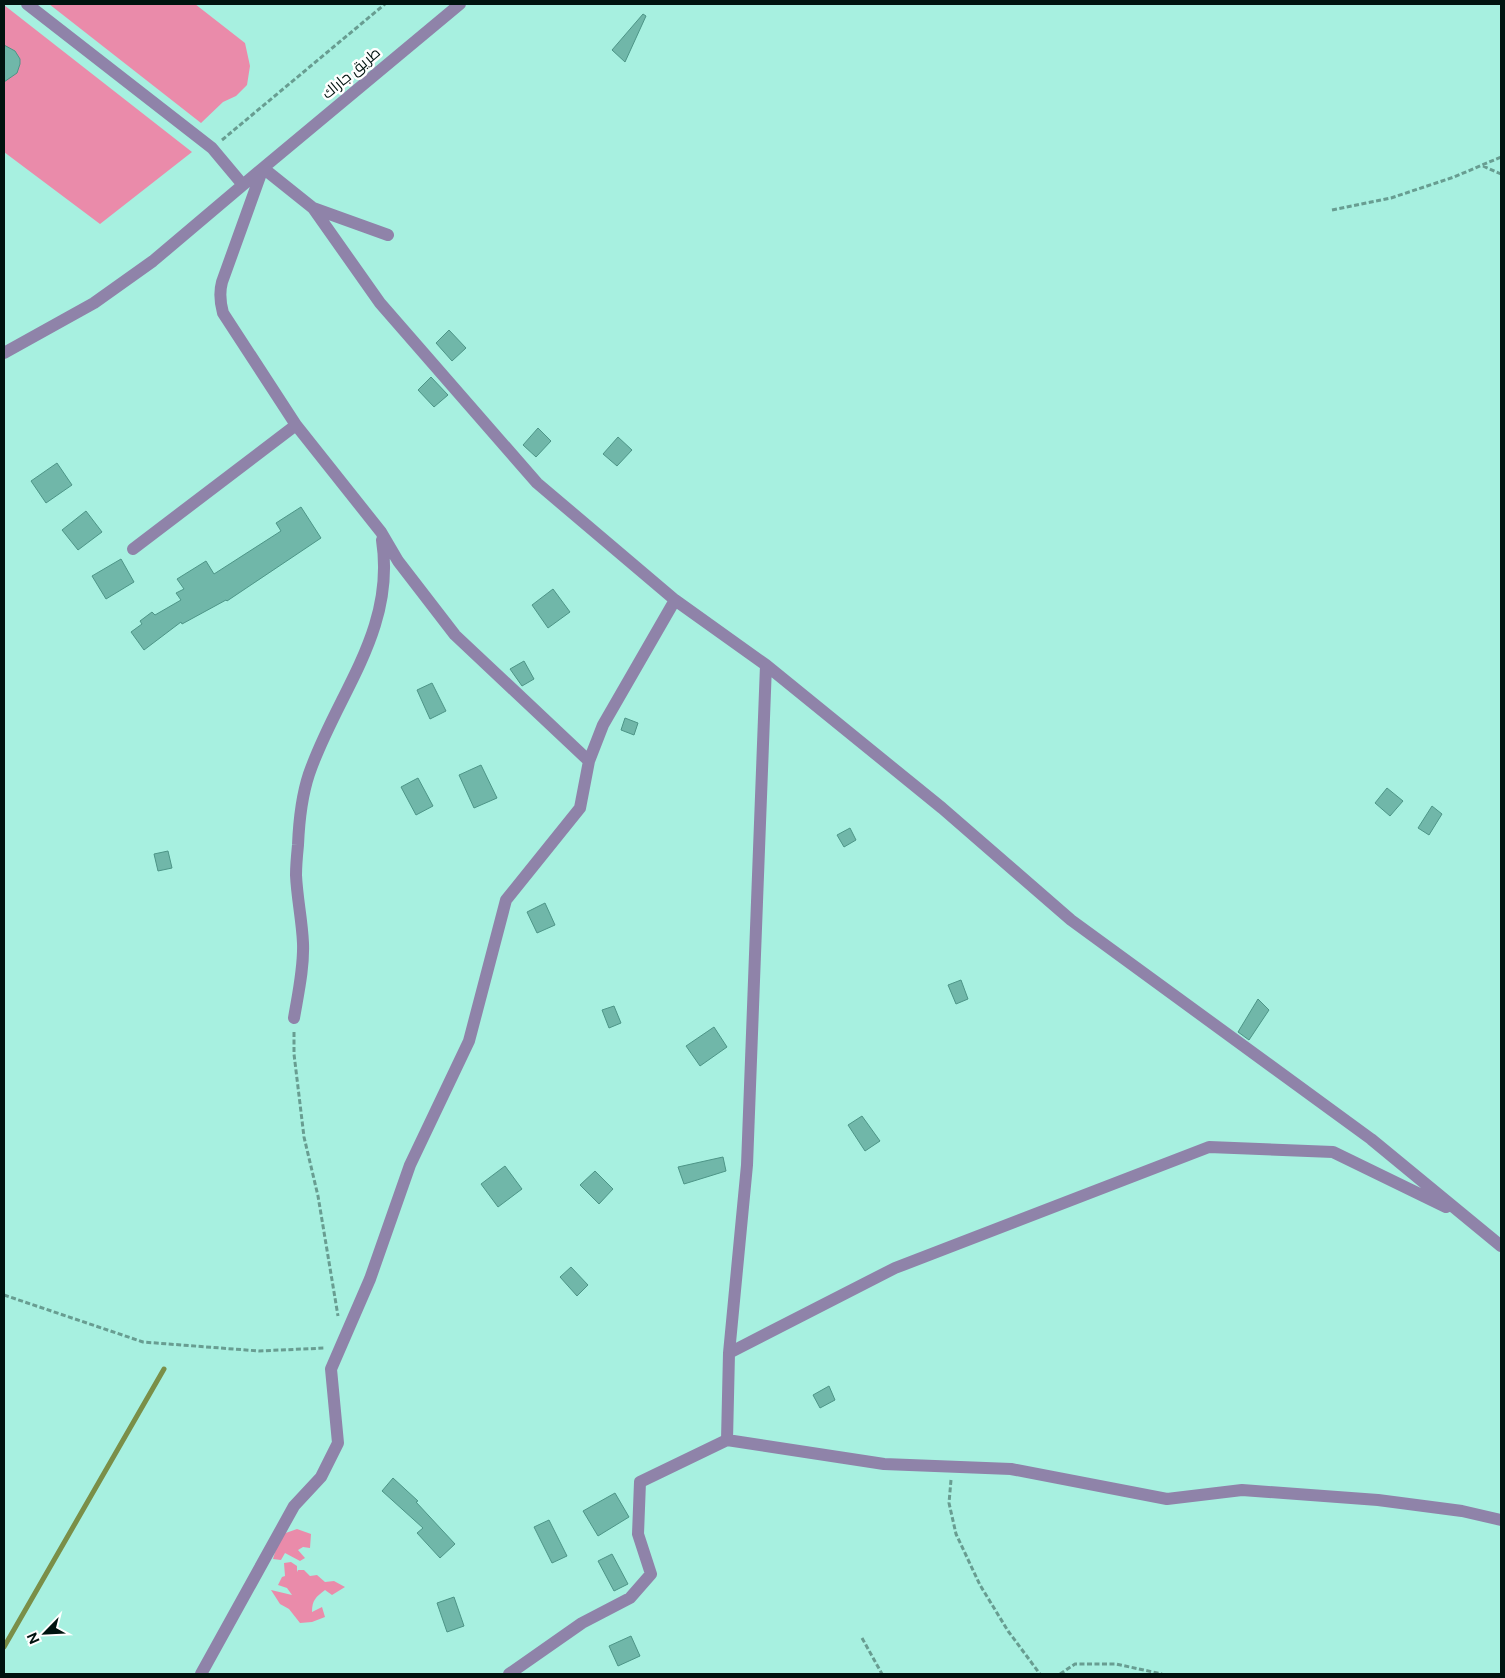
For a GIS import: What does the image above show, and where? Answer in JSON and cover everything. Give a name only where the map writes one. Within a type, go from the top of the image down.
[{"type":"street","points":[[27,4],[212,148],[243,185]]},
{"type":"street","name":"طريق جاراك","points":[[4,353],[94,303],[153,261],[460,4]]},
{"type":"street","points":[[589,761],[454,635],[398,561],[381,532],[296,425],[226,317],[220,303],[222,282],[263,168],[313,208],[380,303],[537,483],[675,600],[766,665],[942,808],[1071,920],[1371,1138],[1501,1246]]},
{"type":"street","points":[[313,208],[388,235]]},
{"type":"street","points":[[133,549],[296,425]]},
{"type":"street","points":[[294,1018],[300,982],[303,944],[296,874],[300,808],[309,774],[356,673],[377,622],[384,592],[384,555],[381,532]]},
{"type":"street","points":[[201,1674],[294,1506],[321,1477],[338,1443],[331,1370],[370,1279],[410,1164],[469,1042],[506,900],[580,808],[589,761],[603,725],[675,600]]},
{"type":"street","points":[[727,1440],[729,1352],[747,1165],[766,665]]},
{"type":"street","points":[[729,1352],[895,1268],[1208,1147],[1334,1152],[1466,1217]]},
{"type":"street","points":[[510,1674],[582,1623],[630,1598],[651,1574],[638,1534],[640,1482],[727,1440],[884,1464],[1011,1469],[1168,1499],[1242,1490],[1378,1500],[1462,1511],[1501,1520]]},
{"type":"path","points":[[212,148],[385,4]]},
{"type":"path","points":[[1332,210],[1391,198],[1454,177],[1501,157]]},
{"type":"path","points":[[1483,166],[1501,174]]},
{"type":"path","points":[[4,1295],[143,1342],[259,1352],[340,1347],[338,1316],[328,1252],[318,1208],[318,1196],[304,1138],[294,1054],[294,1018]]},
{"type":"path","points":[[953,1468],[949,1503],[956,1534],[980,1585],[1008,1631],[1040,1674]]},
{"type":"path","points":[[862,1638],[882,1674]]},
{"type":"path","points":[[1060,1674],[1075,1664],[1116,1664],[1162,1674]]},
{"type":"shaded area","points":[[49,4],[195,4],[245,43],[250,66],[247,85],[236,96],[223,102],[201,123]]},
{"type":"shaded area","points":[[4,5],[192,152],[100,224],[4,152]]},
{"type":"shaded area","points":[[297,1529],[311,1534],[310,1548],[303,1547],[298,1550],[305,1558],[300,1561],[285,1553],[281,1560],[273,1559],[280,1535]]},
{"type":"shaded area","points":[[291,1562],[297,1566],[297,1572],[298,1570],[304,1570],[310,1576],[317,1575],[325,1582],[334,1581],[345,1587],[332,1595],[325,1590],[315,1599],[312,1612],[322,1607],[325,1617],[312,1622],[300,1623],[289,1609],[280,1604],[271,1590],[292,1595],[287,1588],[278,1585],[282,1577],[285,1576],[284,1563]]},
{"type":"building","points":[[643,14],[646,16],[625,62],[612,50]]},
{"type":"building","points":[[4,45],[15,51],[20,59],[20,64],[17,73],[4,82]]},
{"type":"building","points":[[449,330],[466,348],[452,361],[436,343]]},
{"type":"building","points":[[431,377],[448,395],[434,407],[418,390]]},
{"type":"building","points":[[538,428],[551,441],[536,457],[523,445]]},
{"type":"building","points":[[618,437],[632,450],[617,466],[603,454]]},
{"type":"building","points":[[57,463],[72,485],[46,503],[31,481]]},
{"type":"building","points":[[301,507],[321,538],[227,601],[182,624],[181,622],[144,650],[131,632],[142,624],[140,621],[152,612],[155,615],[181,600],[176,593],[184,589],[177,579],[206,561],[214,574],[281,531],[276,523]]},
{"type":"building","points":[[86,511],[102,532],[78,550],[62,530]]},
{"type":"building","points":[[121,559],[134,582],[106,599],[92,576]]},
{"type":"building","points":[[553,589],[570,612],[548,628],[532,605]]},
{"type":"building","points":[[524,661],[534,679],[522,686],[510,669]]},
{"type":"building","points":[[432,683],[446,711],[430,719],[417,690]]},
{"type":"building","points":[[625,718],[638,723],[634,735],[621,730]]},
{"type":"building","points":[[481,765],[497,798],[474,808],[459,775]]},
{"type":"building","points":[[418,778],[433,806],[416,815],[401,787]]},
{"type":"building","points":[[1387,788],[1403,801],[1390,816],[1375,803]]},
{"type":"building","points":[[1432,806],[1442,814],[1429,835],[1418,828]]},
{"type":"building","points":[[850,828],[856,840],[844,847],[837,835]]},
{"type":"building","points":[[168,851],[172,868],[158,871],[154,854]]},
{"type":"building","points":[[545,903],[555,925],[537,933],[527,912]]},
{"type":"building","points":[[961,980],[968,999],[956,1004],[948,985]]},
{"type":"building","points":[[1258,999],[1269,1010],[1249,1040],[1238,1032]]},
{"type":"building","points":[[614,1006],[621,1023],[609,1028],[602,1010]]},
{"type":"building","points":[[714,1027],[727,1047],[700,1066],[686,1046]]},
{"type":"building","points":[[862,1116],[880,1141],[865,1151],[848,1125]]},
{"type":"building","points":[[723,1157],[726,1171],[684,1184],[678,1167]]},
{"type":"building","points":[[505,1166],[522,1189],[498,1207],[481,1184]]},
{"type":"building","points":[[595,1171],[613,1189],[599,1204],[580,1185]]},
{"type":"building","points":[[571,1267],[588,1285],[577,1296],[560,1277]]},
{"type":"building","points":[[829,1386],[835,1400],[820,1408],[813,1395]]},
{"type":"building","points":[[393,1478],[418,1501],[416,1502],[455,1544],[440,1558],[417,1533],[423,1528],[382,1491]]},
{"type":"building","points":[[615,1493],[629,1517],[598,1536],[583,1511]]},
{"type":"building","points":[[549,1520],[567,1556],[552,1563],[534,1527]]},
{"type":"building","points":[[612,1554],[628,1584],[614,1591],[598,1561]]},
{"type":"building","points":[[454,1597],[464,1626],[447,1632],[437,1603]]},
{"type":"building","points":[[631,1636],[640,1656],[618,1666],[609,1646]]},
{"type":"waterway","points":[[4,1647],[164,1369]]}]
